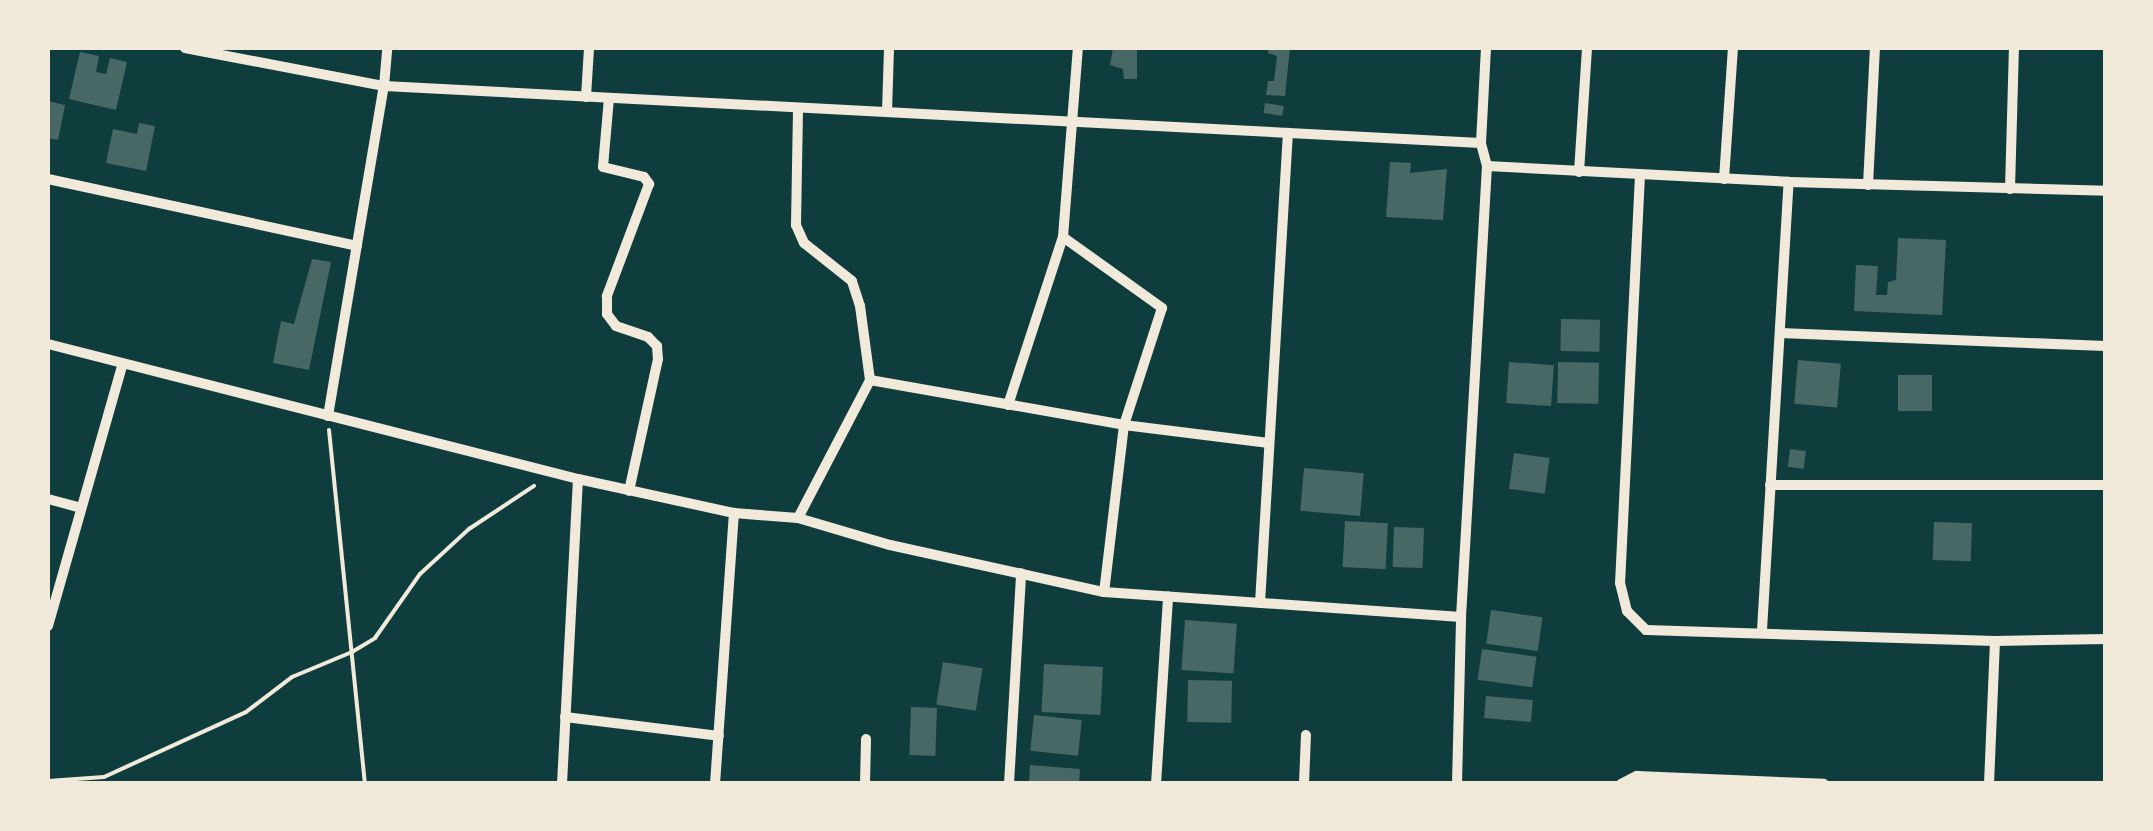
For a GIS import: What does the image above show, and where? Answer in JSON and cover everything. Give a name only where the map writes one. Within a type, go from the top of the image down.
[{"type":"street","points":[[185,48],[384,86],[1480,142]]},
{"type":"street","points":[[328,416],[384,86],[386,48]]},
{"type":"street","points":[[586,96],[589,48]]},
{"type":"street","points":[[886,112],[889,48]]},
{"type":"street","points":[[1008,405],[1063,237],[1078,48]]},
{"type":"street","points":[[1458,784],[1461,617],[1488,166],[1480,142],[1486,48]]},
{"type":"street","points":[[1579,172],[1587,48]]},
{"type":"street","points":[[1724,179],[1732,48]]},
{"type":"street","points":[[1868,185],[1875,48]]},
{"type":"street","points":[[2010,188],[2014,48]]},
{"type":"street","points":[[609,98],[603,167],[644,177],[649,184],[607,296],[606,314],[616,326],[648,338],[657,346],[658,358],[629,490]]},
{"type":"street","points":[[798,110],[796,225],[804,244],[852,280],[860,306],[870,380],[798,518]]},
{"type":"street","points":[[1260,603],[1288,133]]},
{"type":"street","points":[[1488,166],[1789,182],[2106,191]]},
{"type":"street","points":[[1640,175],[1620,583],[1627,612],[1646,630],[1762,630],[1995,640],[2106,639]]},
{"type":"street","points":[[48,179],[357,246]]},
{"type":"street","points":[[1762,630],[1789,182]]},
{"type":"street","points":[[1063,237],[1162,308],[1124,426],[1104,592]]},
{"type":"street","points":[[1780,333],[2106,346]]},
{"type":"street","points":[[48,344],[578,480],[734,513],[798,518],[890,545],[1104,592],[1461,617]]},
{"type":"street","points":[[48,626],[123,363]]},
{"type":"street","points":[[870,380],[1124,426],[1268,443]]},
{"type":"street","points":[[562,784],[578,480]]},
{"type":"street","points":[[1770,485],[2106,486]]},
{"type":"street","points":[[48,499],[81,508]]},
{"type":"street","points":[[715,784],[734,513]]},
{"type":"street","points":[[1009,784],[1021,574]]},
{"type":"street","points":[[1156,784],[1168,596]]},
{"type":"street","points":[[1989,784],[1995,640]]},
{"type":"street","points":[[565,718],[718,736]]},
{"type":"street","points":[[1304,784],[1306,735]]},
{"type":"street","points":[[864,784],[866,739]]},
{"type":"street","points":[[1622,784],[1637,776],[1824,784]]},
{"type":"path","points":[[328,416],[364,784]]},
{"type":"path","points":[[48,781],[104,777],[246,712],[292,676],[352,652],[375,638],[420,574],[469,529],[554,474]]},
{"type":"building","points":[[1113,48],[1137,48],[1137,79],[1124,79],[1123,69],[1110,65]]},
{"type":"building","points":[[1268,48],[1290,48],[1285,96],[1266,95],[1268,81],[1274,81],[1277,56],[1268,53]]},
{"type":"building","points":[[80,52],[99,56],[96,72],[106,74],[110,58],[127,62],[116,110],[69,99]]},
{"type":"building","points":[[48,101],[65,105],[58,140],[48,138]]},
{"type":"building","points":[[1265,103],[1284,106],[1282,116],[1263,113]]},
{"type":"building","points":[[139,123],[155,126],[146,171],[106,163],[113,129],[137,134]]},
{"type":"building","points":[[1390,162],[1411,163],[1410,173],[1447,169],[1443,220],[1386,217]]},
{"type":"building","points":[[1898,238],[1946,240],[1942,315],[1854,311],[1856,265],[1878,266],[1876,295],[1887,295],[1888,282],[1896,280]]},
{"type":"building","points":[[312,259],[331,262],[309,370],[273,363],[281,321],[294,324]]},
{"type":"building","points":[[1561,319],[1600,320],[1599,352],[1560,351]]},
{"type":"building","points":[[1798,360],[1841,364],[1837,408],[1794,404]]},
{"type":"building","points":[[1509,362],[1554,365],[1551,406],[1506,403]]},
{"type":"building","points":[[1558,362],[1599,363],[1598,404],[1557,403]]},
{"type":"building","points":[[1898,375],[1932,375],[1932,411],[1898,411]]},
{"type":"building","points":[[1790,449],[1806,451],[1804,469],[1788,467]]},
{"type":"building","points":[[1514,453],[1550,458],[1545,494],[1509,489]]},
{"type":"building","points":[[1304,468],[1364,473],[1360,516],[1300,511]]},
{"type":"building","points":[[1345,521],[1388,523],[1386,569],[1343,567]]},
{"type":"building","points":[[1934,522],[1972,523],[1971,561],[1933,560]]},
{"type":"building","points":[[1394,527],[1424,528],[1423,568],[1393,567]]},
{"type":"building","points":[[1491,610],[1542,617],[1538,651],[1486,644]]},
{"type":"building","points":[[1185,620],[1237,624],[1233,674],[1182,670]]},
{"type":"building","points":[[1482,649],[1536,657],[1532,687],[1478,680]]},
{"type":"building","points":[[943,662],[983,668],[976,711],[936,704]]},
{"type":"building","points":[[1044,664],[1103,667],[1100,715],[1041,712]]},
{"type":"building","points":[[1188,680],[1232,681],[1231,723],[1187,722]]},
{"type":"building","points":[[1486,696],[1533,700],[1531,722],[1484,718]]},
{"type":"building","points":[[911,707],[937,708],[935,756],[909,755]]},
{"type":"building","points":[[1034,715],[1082,720],[1078,756],[1030,751]]},
{"type":"building","points":[[1030,765],[1080,769],[1079,784],[1029,784]]}]
